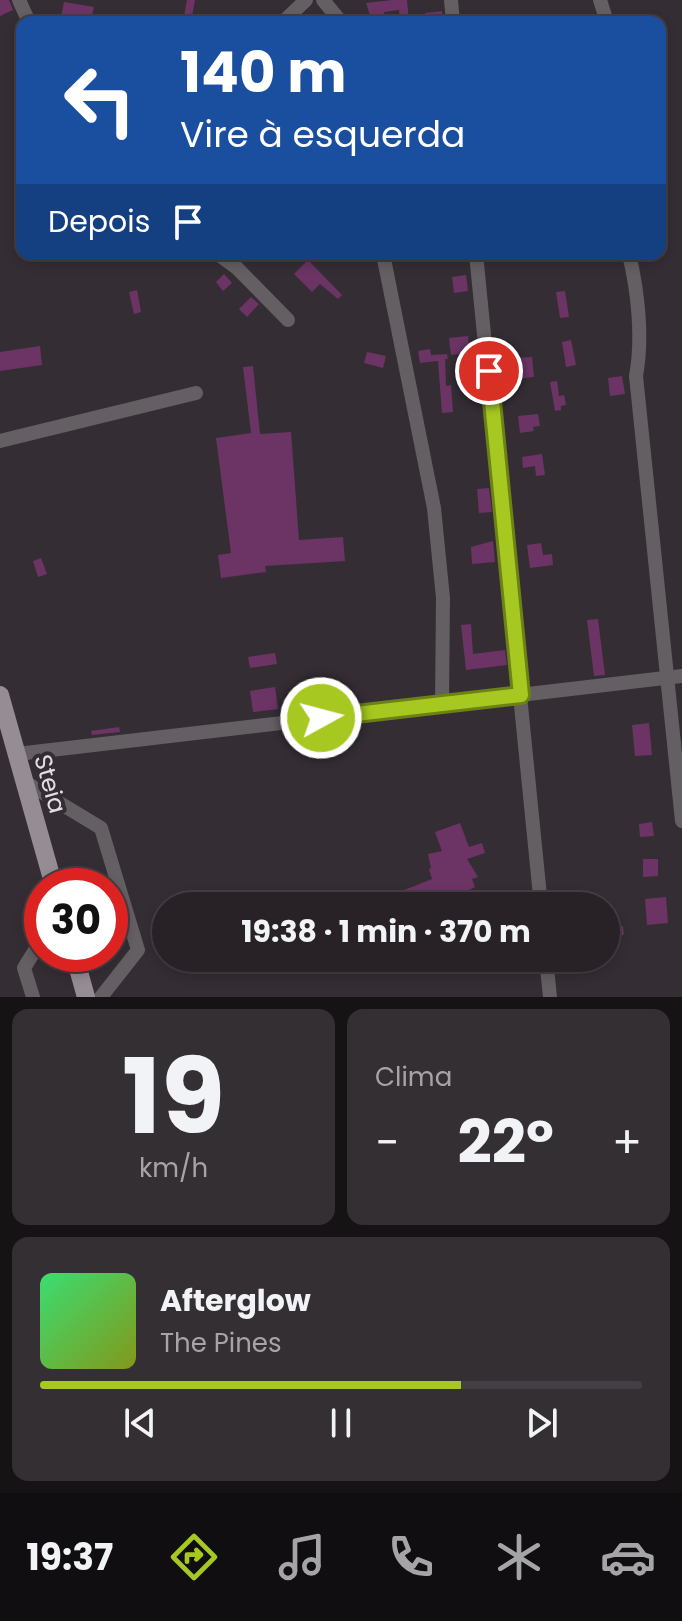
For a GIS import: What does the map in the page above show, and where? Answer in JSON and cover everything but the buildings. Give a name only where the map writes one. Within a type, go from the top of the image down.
[{"type":"main road","name":"Steia","points":[[0,695],[49,868]]},
{"type":"main road","points":[[79,972],[86,997]]},
{"type":"street","points":[[289,16],[306,0]]},
{"type":"street","points":[[323,0],[336,16]]},
{"type":"street","points":[[226,260],[288,320]]},
{"type":"street","points":[[384,260],[434,508],[443,598],[442,703]]},
{"type":"street","points":[[477,260],[540,892]]},
{"type":"street","points":[[630,260],[639,333],[636,376],[682,821]]},
{"type":"street","points":[[0,441],[196,393]]},
{"type":"street","points":[[17,754],[682,676]]},
{"type":"street","points":[[25,782],[101,828],[138,950],[101,997]]},
{"type":"street","points":[[25,972],[33,997]]},
{"type":"street","points":[[547,972],[550,997]]},
{"type":"route","points":[[321,718],[521,695],[489,371]]}]
